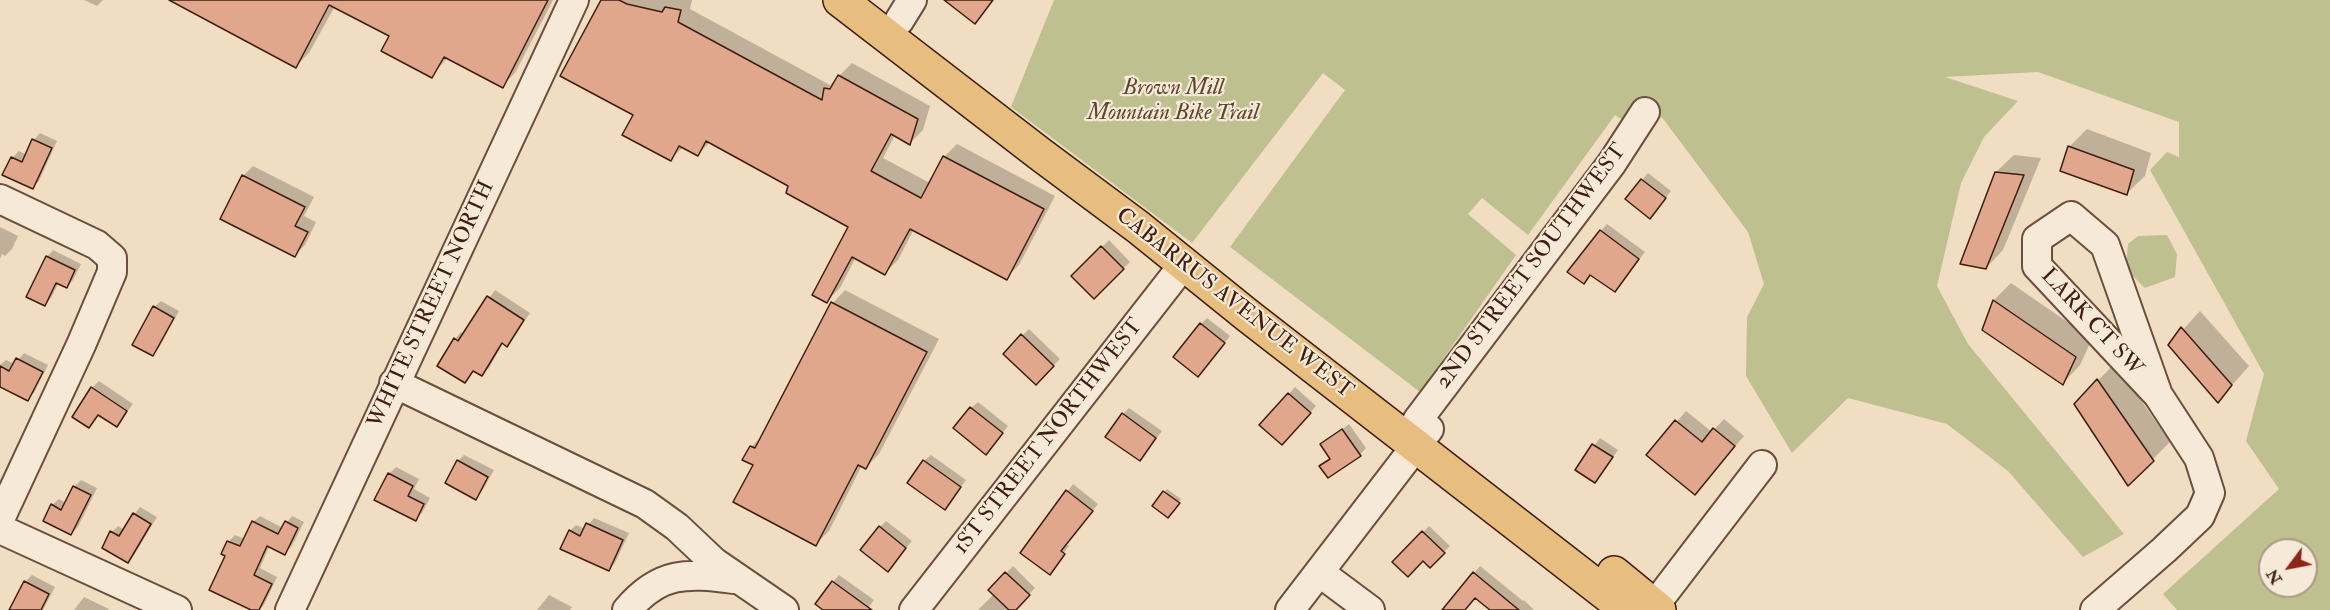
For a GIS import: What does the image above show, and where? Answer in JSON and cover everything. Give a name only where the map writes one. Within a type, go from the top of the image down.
[{"type":"main road","name":"CABARRUS AVENUE WEST","points":[[840,0],[1184,264],[1421,432],[1577,570],[1647,609]]},
{"type":"main road","name":"CABARRUS AVENUE WEST","points":[[872,0],[905,10],[1043,132],[1149,209],[1421,432],[1647,609]]},
{"type":"street","name":"WHITE STREET NORTH","points":[[290,610],[573,0]]},
{"type":"street","name":"2ND STREET SOUTHWEST","points":[[1290,610],[1421,432],[1646,112]]},
{"type":"street","points":[[0,200],[97,245],[112,258],[112,272],[90,324],[0,519]]},
{"type":"street","name":"LARK CT SW","points":[[2095,610],[2200,516],[2210,493],[2199,458],[2158,395],[2037,266],[2037,239],[2071,216],[2105,245],[2158,395]]},
{"type":"street","name":"1ST STREET NORTHWEST","points":[[914,610],[1184,264]]},
{"type":"street","points":[[394,383],[645,504],[677,527],[702,563],[740,579],[784,610]]},
{"type":"street","points":[[1647,609],[1762,465]]},
{"type":"street","points":[[0,529],[177,610]]},
{"type":"street","points":[[627,610],[640,594],[665,579],[702,563]]},
{"type":"street","points":[[1319,572],[1370,610]]},
{"type":"green space","name":"Brown Mill Mountain Bike Trail","points":[[1054,0],[2330,0],[2330,610],[2177,610],[2163,594],[2279,489],[2246,441],[2264,374],[2150,170],[2167,152],[2179,157],[2179,122],[2038,72],[1945,77],[2018,101],[1984,137],[1961,183],[1937,286],[1968,344],[2124,534],[2083,557],[2008,471],[1947,424],[1848,398],[1792,453],[1746,376],[1747,317],[1764,284],[1748,232],[1664,120],[1640,96],[1624,121],[1615,115],[1528,235],[1482,198],[1468,214],[1516,255],[1420,392],[1230,247],[1345,90],[1323,73],[1192,243],[1011,107]]},
{"type":"green space","points":[[2167,235],[2177,254],[2175,277],[2145,288],[2126,269],[2128,244],[2138,236]]},
{"type":"building","points":[[169,0],[548,0],[503,88],[444,57],[432,78],[381,51],[389,36],[329,5],[296,68]]},
{"type":"building","points":[[601,0],[619,0],[662,12],[665,7],[681,10],[678,22],[822,100],[824,88],[830,89],[838,75],[918,119],[910,145],[891,134],[871,171],[921,198],[943,156],[1044,209],[1007,280],[910,229],[885,275],[852,257],[827,303],[812,295],[848,227],[786,193],[788,186],[706,141],[698,156],[679,146],[671,161],[622,135],[633,115],[560,76]]},
{"type":"building","points":[[944,0],[993,0],[975,24]]},
{"type":"building","points":[[32,139],[52,148],[33,189],[2,175],[11,157],[22,162]]},
{"type":"building","points":[[2068,146],[2134,170],[2127,195],[2060,171]]},
{"type":"building","points":[[1995,172],[2024,175],[1986,269],[1960,264]]},
{"type":"building","points":[[242,175],[305,207],[295,226],[308,232],[295,257],[220,219]]},
{"type":"building","points":[[1641,179],[1666,198],[1650,219],[1625,199]]},
{"type":"building","points":[[1600,230],[1639,259],[1615,292],[1590,275],[1584,284],[1567,272]]},
{"type":"building","points":[[1101,246],[1124,269],[1094,299],[1071,276]]},
{"type":"building","points":[[46,256],[75,270],[67,288],[56,283],[45,306],[26,297]]},
{"type":"building","points":[[487,296],[524,320],[507,347],[502,343],[482,376],[473,371],[465,383],[437,366],[454,338],[458,341]]},
{"type":"building","points":[[1993,300],[2076,357],[2063,385],[1982,330]]},
{"type":"building","points":[[831,302],[927,352],[866,469],[858,465],[816,546],[733,502],[753,465],[742,460],[750,446],[755,448]]},
{"type":"building","points":[[153,306],[174,318],[153,356],[132,345]]},
{"type":"building","points":[[1200,323],[1225,343],[1198,377],[1173,357]]},
{"type":"building","points":[[2181,327],[2232,385],[2218,403],[2168,345]]},
{"type":"building","points":[[1021,334],[1054,366],[1036,385],[1003,354]]},
{"type":"building","points":[[16,358],[43,372],[28,401],[0,387],[0,366],[9,371]]},
{"type":"building","points":[[2097,379],[2154,461],[2128,486],[2074,404]]},
{"type":"building","points":[[91,387],[127,411],[117,427],[98,415],[89,428],[72,417]]},
{"type":"building","points":[[1288,393],[1311,413],[1282,445],[1259,425]]},
{"type":"building","points":[[970,407],[1003,433],[986,455],[953,428]]},
{"type":"building","points":[[1122,413],[1156,438],[1140,461],[1105,437]]},
{"type":"building","points":[[1675,420],[1702,442],[1713,428],[1735,446],[1695,495],[1646,455]]},
{"type":"building","points":[[1342,429],[1361,456],[1328,478],[1319,466],[1330,459],[1320,444]]},
{"type":"building","points":[[1592,444],[1613,457],[1595,483],[1575,470]]},
{"type":"building","points":[[457,460],[488,477],[476,500],[445,483]]},
{"type":"building","points":[[923,460],[961,487],[945,510],[907,483]]},
{"type":"building","points":[[388,473],[413,486],[408,496],[424,504],[416,521],[374,500]]},
{"type":"building","points":[[73,486],[91,495],[71,535],[43,521],[51,504],[61,510]]},
{"type":"building","points":[[1066,490],[1093,511],[1061,551],[1065,554],[1050,575],[1020,553]]},
{"type":"building","points":[[1163,491],[1180,503],[1168,518],[1152,506]]},
{"type":"building","points":[[133,513],[151,524],[128,563],[102,548],[110,531],[119,536]]},
{"type":"building","points":[[252,521],[278,534],[285,521],[298,528],[285,555],[267,546],[254,575],[272,584],[259,610],[251,610],[209,590],[225,556],[221,554],[227,541],[240,546]]},
{"type":"building","points":[[586,523],[623,540],[609,571],[560,549],[569,530],[580,536]]},
{"type":"building","points":[[879,526],[906,548],[888,572],[860,550]]},
{"type":"building","points":[[1422,531],[1445,553],[1430,568],[1423,561],[1408,577],[1392,562]]},
{"type":"building","points":[[1005,572],[1030,595],[1016,610],[1009,610],[988,590]]},
{"type":"building","points":[[1473,572],[1519,610],[1490,610],[1475,598],[1465,610],[1442,610]]},
{"type":"building","points":[[24,581],[49,594],[41,610],[9,610]]},
{"type":"building","points":[[832,581],[872,610],[823,610],[815,604]]}]
